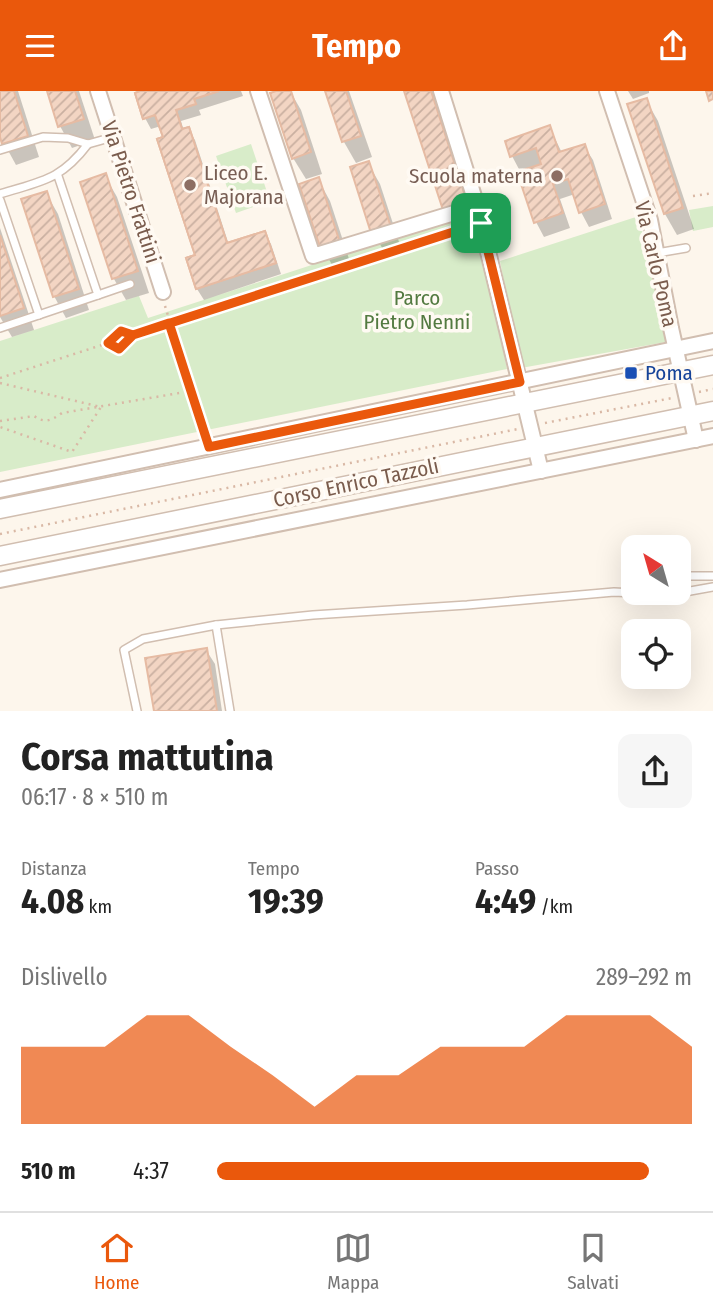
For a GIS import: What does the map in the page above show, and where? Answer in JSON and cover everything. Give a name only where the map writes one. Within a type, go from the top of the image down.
[{"type":"street","name":"Via Pietro Frattini","points":[[98,91],[163,292]]},
{"type":"street","points":[[258,91],[313,256],[477,206]]},
{"type":"street","points":[[441,91],[477,206],[541,471]]},
{"type":"street","name":"Via Carlo Poma","points":[[607,91],[650,220],[696,440]]},
{"type":"street","points":[[0,490],[713,341]]},
{"type":"street","points":[[0,509],[713,365]]},
{"type":"street","name":"Corso Enrico Tazzoli","points":[[0,556],[713,411]]},
{"type":"street","name":"Corso Enrico Tazzoli","points":[[0,580],[713,436]]},
{"type":"lane","points":[[0,150],[44,137],[68,138],[88,144],[113,137]]},
{"type":"lane","points":[[39,315],[0,197],[58,176],[76,160],[88,144]]},
{"type":"lane","points":[[58,176],[98,295]]},
{"type":"lane","points":[[657,253],[686,248]]},
{"type":"lane","points":[[0,328],[130,284]]},
{"type":"lane","points":[[691,576],[713,576]]},
{"type":"lane","points":[[691,591],[713,587]]},
{"type":"lane","points":[[137,711],[124,650],[143,639],[216,625],[313,615],[621,592]]},
{"type":"lane","points":[[216,625],[230,711]]},
{"type":"path","points":[[693,195],[713,193]]},
{"type":"path","points":[[108,343],[119,349],[133,335],[481,223]]},
{"type":"path","points":[[163,292],[169,323],[209,447]]},
{"type":"path","points":[[0,377],[108,343],[121,331],[133,335]]},
{"type":"path","points":[[0,383],[101,407]]},
{"type":"path","points":[[0,534],[713,389]]},
{"type":"path","points":[[0,421],[34,416],[41,421],[48,421],[62,413],[191,391]]},
{"type":"path","points":[[0,427],[72,452],[101,407]]},
{"type":"green space","points":[[251,144],[270,201],[236,213],[216,156]]},
{"type":"green space","points":[[713,206],[713,227],[693,231],[689,210]]},
{"type":"green space","name":"Parco Pietro Nenni","points":[[469,214],[484,258],[507,369],[0,472],[0,341],[139,296],[148,318]]},
{"type":"green space","points":[[639,216],[666,342],[521,368],[500,261]]},
{"type":"building","points":[[0,91],[14,91],[28,136],[2,144],[0,137]]},
{"type":"building","points":[[47,91],[75,91],[84,119],[58,127]]},
{"type":"building","name":"Liceo E. Majorana","points":[[219,91],[194,99],[196,104],[176,110],[182,129],[189,127],[227,243],[265,231],[276,263],[196,289],[186,258],[195,255],[157,139],[163,137],[155,115],[143,119],[135,93]]},
{"type":"building","name":"Liceo E. Majorana","points":[[219,91],[194,99],[196,104],[176,110],[182,129],[189,127],[227,243],[265,231],[276,263],[196,289],[186,258],[195,255],[157,139],[163,137],[155,115],[143,119],[135,93]]},
{"type":"building","points":[[291,91],[311,152],[292,159],[270,93]]},
{"type":"building","points":[[325,91],[346,91],[361,136],[342,142]]},
{"type":"building","points":[[404,91],[431,91],[467,202],[443,210]]},
{"type":"building","points":[[706,91],[713,91],[713,99],[709,101]]},
{"type":"building","points":[[647,98],[683,208],[664,214],[627,104]]},
{"type":"building","name":"Scuola materna","points":[[550,125],[559,152],[585,144],[605,204],[579,213],[568,179],[553,184],[563,213],[534,223],[517,172],[541,164],[536,148],[510,157],[505,141]]},
{"type":"building","points":[[369,161],[391,227],[371,233],[350,167]]},
{"type":"building","points":[[106,173],[138,271],[112,279],[80,182]]},
{"type":"building","points":[[319,177],[340,243],[321,250],[299,184]]},
{"type":"building","points":[[47,191],[79,289],[53,297],[21,199]]},
{"type":"building","points":[[0,235],[24,308],[0,316]]},
{"type":"building","points":[[207,648],[217,711],[154,711],[145,658]]},
{"type":"place","name":"Scuola materna","points":[[557,176]]},
{"type":"place","name":"Liceo E. Majorana","points":[[190,185]]},
{"type":"place","name":"Poma","points":[[631,373]]},
{"type":"route","points":[[481,223],[133,335],[119,349],[108,343],[121,331],[133,335],[169,323],[205,431],[209,447],[520,382],[481,223]]}]
